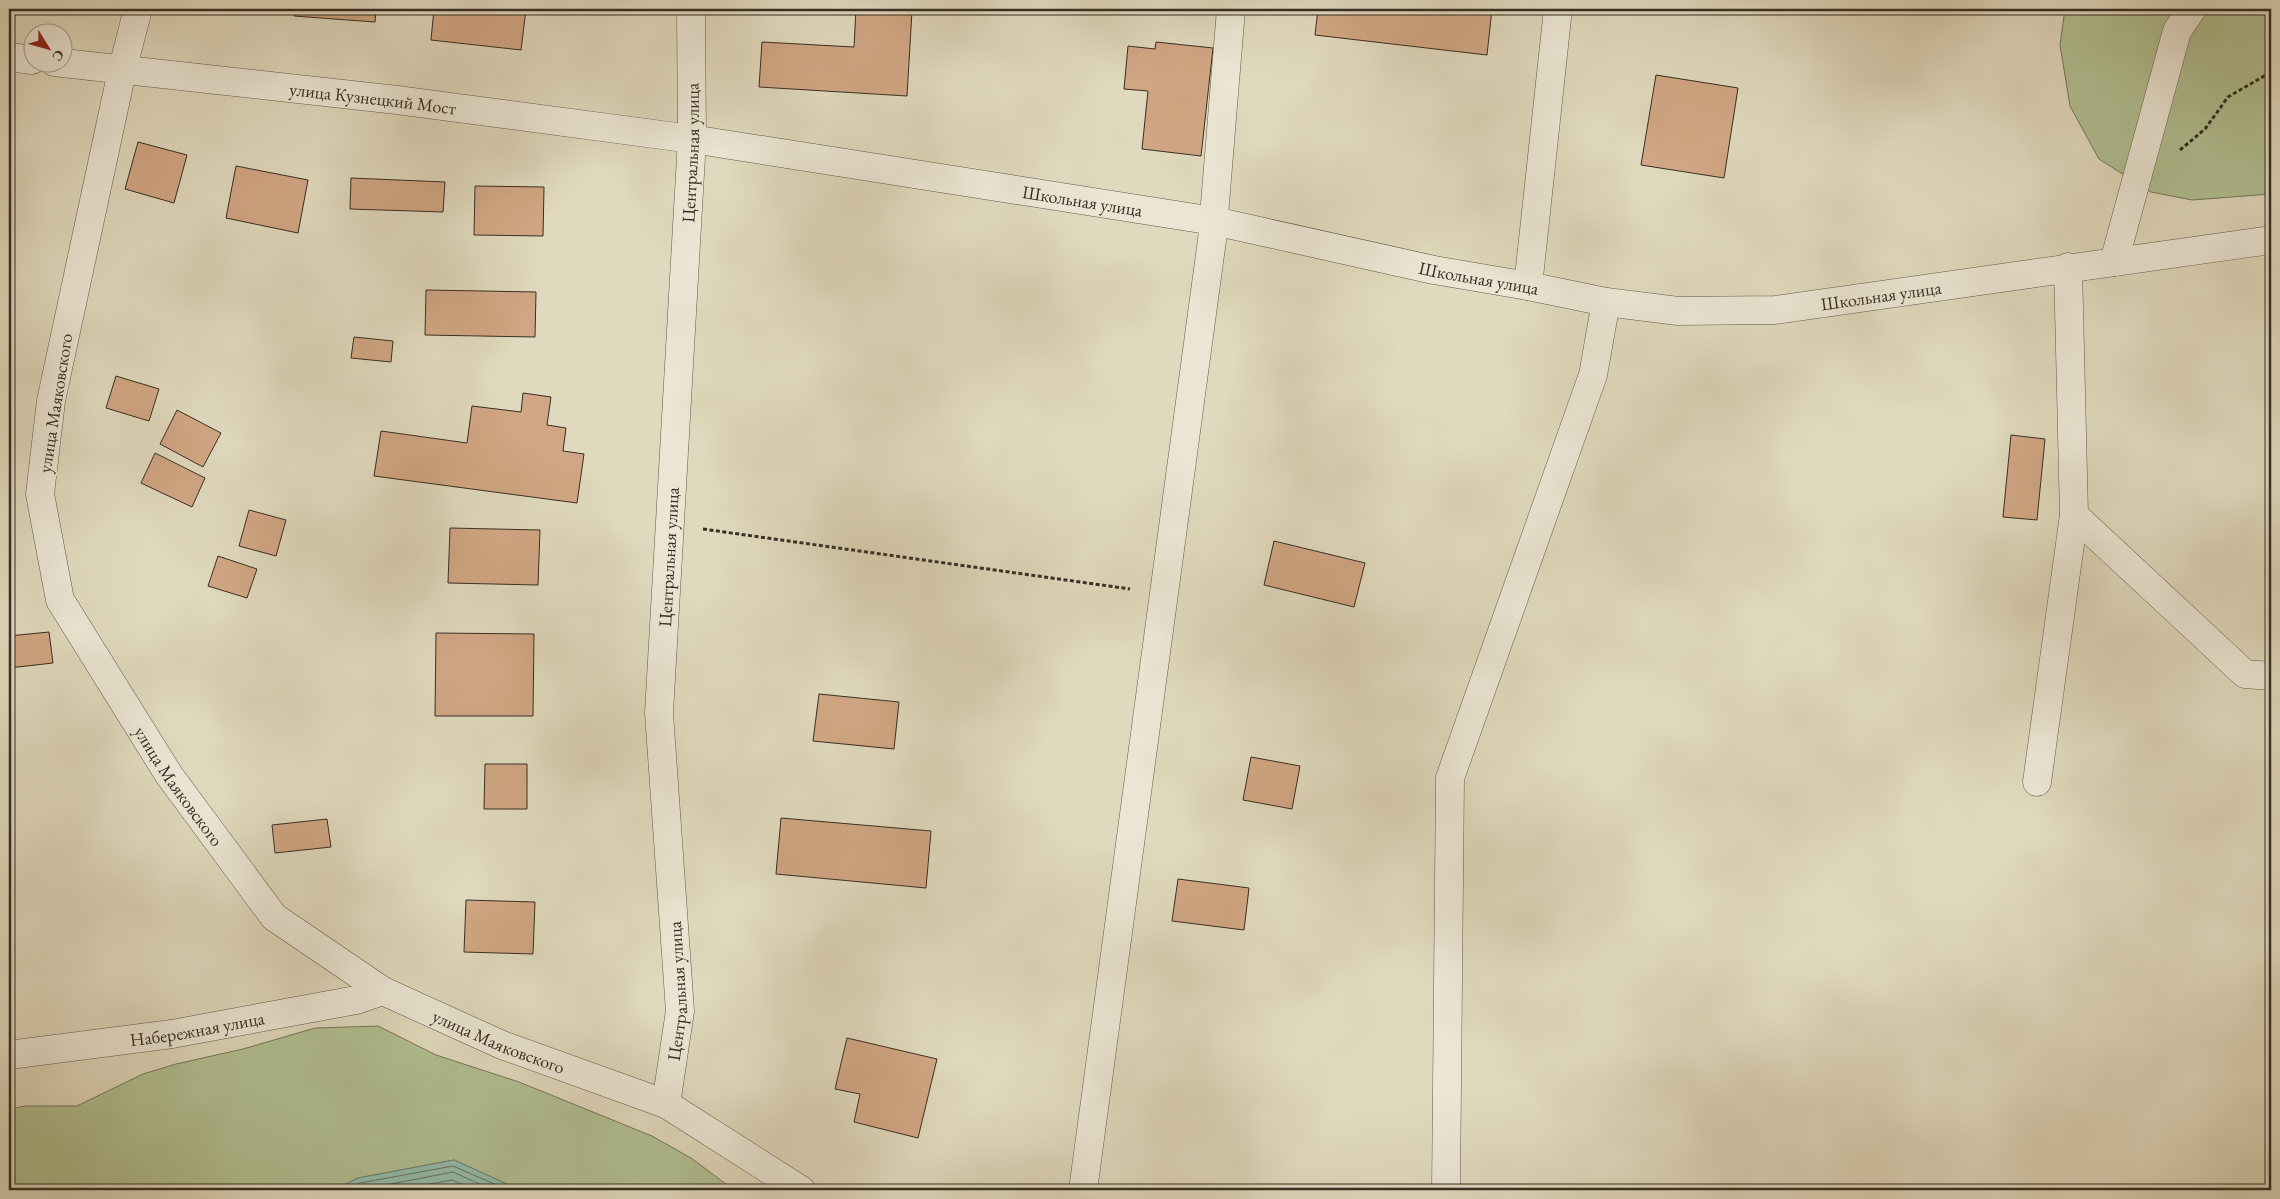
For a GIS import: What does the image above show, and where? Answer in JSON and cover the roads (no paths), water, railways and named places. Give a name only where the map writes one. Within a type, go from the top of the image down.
[{"type":"street","name":"улица Маяковского","points":[[138,9],[122,71],[52,401],[40,494],[60,600],[169,775],[274,916],[383,991],[502,1045],[666,1104],[801,1190]]},
{"type":"street","name":"Центральная улица","points":[[666,1104],[680,1011],[659,713],[692,139],[691,9]]},
{"type":"street","points":[[1083,1190],[1214,221],[1231,9]]},
{"type":"street","points":[[1528,286],[1558,9]]},
{"type":"street","points":[[2114,262],[2178,31],[2192,9]]},
{"type":"street","points":[[9,57],[22,59]]},
{"type":"street","name":"улица Кузнецкий Мост","points":[[72,64],[397,100],[692,139]]},
{"type":"street","name":"Школьная улица","points":[[692,139],[1214,221],[1434,270],[1606,302],[1678,311],[1775,310],[2068,267],[2271,240]]},
{"type":"street","points":[[2037,782],[2074,515],[2068,267]]},
{"type":"street","points":[[1446,1190],[1450,778],[1593,375],[1606,302]]},
{"type":"street","points":[[2074,515],[2245,674],[2271,676]]},
{"type":"street","name":"Набережная улица","points":[[9,1055],[172,1034],[356,1000],[383,991]]},
{"type":"water","points":[[454,1160],[520,1190],[334,1190],[358,1178]]}]
